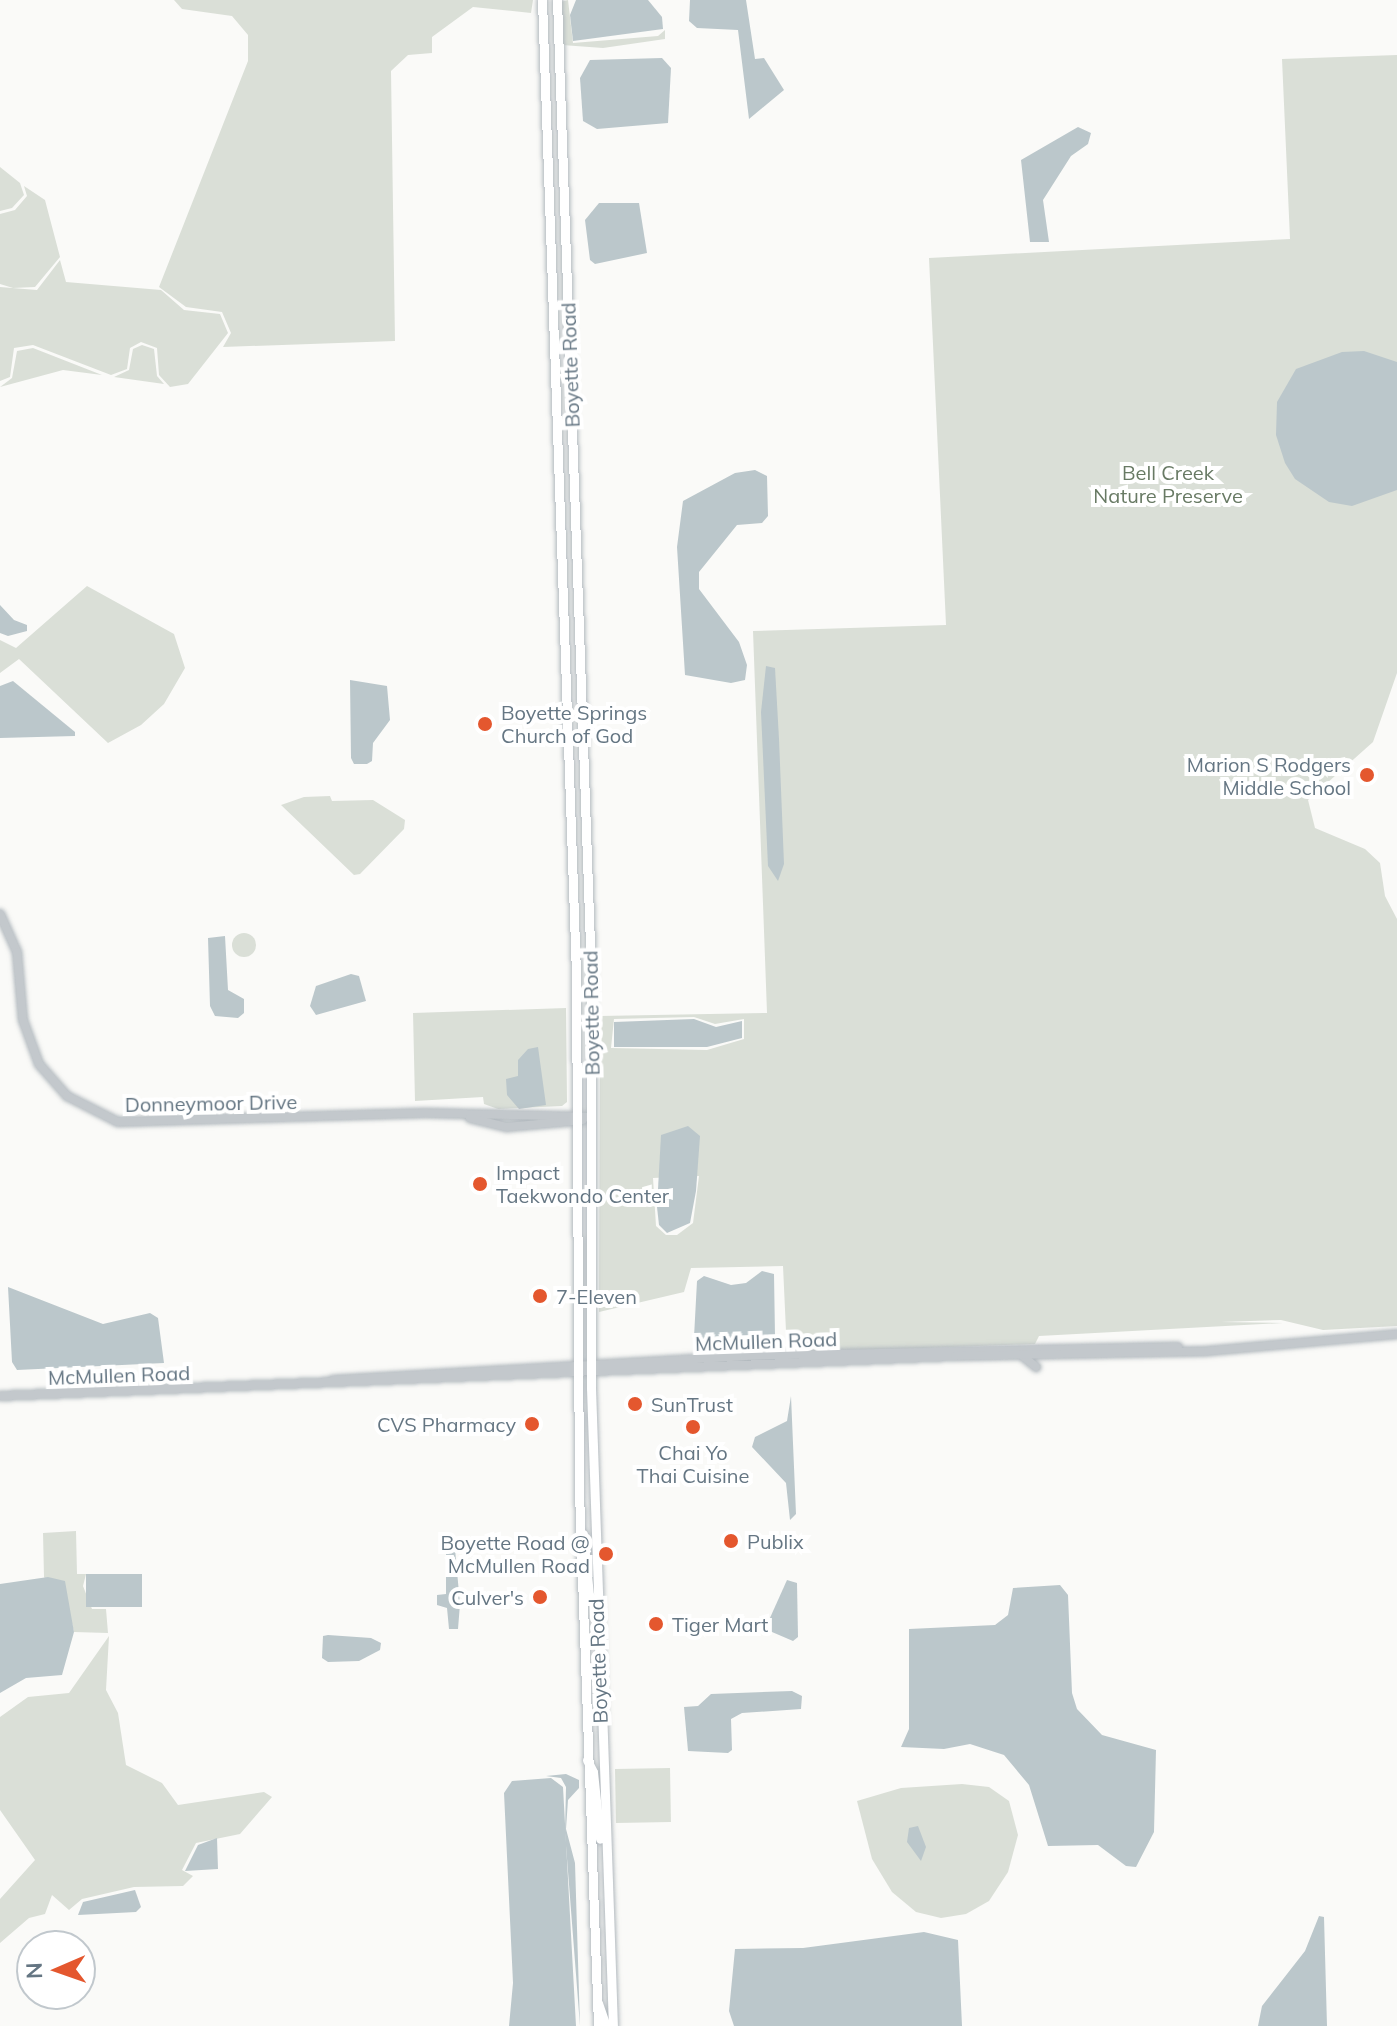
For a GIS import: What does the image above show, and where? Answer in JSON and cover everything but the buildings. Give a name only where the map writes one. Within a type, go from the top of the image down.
[{"type":"main road","name":"Boyette Road","points":[[542,0],[578,1118],[577,1370],[583,1679],[598,2026]]},
{"type":"main road","name":"Boyette Road","points":[[557,0],[592,1117],[591,1370],[596,1604],[613,2026]]},
{"type":"main road","points":[[580,1527],[588,1551],[589,1595],[596,1604],[582,1625]]},
{"type":"main road","points":[[586,1759],[593,1772],[595,1820],[604,1845]]},
{"type":"main road","points":[[597,2000],[606,2026]]},
{"type":"street","name":"Donneymoor Drive","points":[[0,914],[17,952],[28,1042],[52,1083],[91,1111],[135,1124],[425,1113],[592,1117]]},
{"type":"street","name":"McMullen Road","points":[[0,1396],[286,1386],[577,1370],[1247,1348],[1397,1334]]},
{"type":"street","name":"McMullen Road","points":[[591,1370],[1011,1348],[1247,1348]]},
{"type":"street","points":[[1020,1354],[1036,1367]]},
{"type":"green space","points":[[174,0],[533,0],[531,13],[473,7],[432,37],[432,53],[408,55],[391,71],[395,341],[223,347],[231,333],[222,312],[186,307],[159,287],[248,61],[248,35],[232,16],[182,9]]},
{"type":"green space","points":[[568,0],[573,43],[658,36],[665,30],[665,39],[603,48],[562,45],[560,2]]},
{"type":"green space","name":"Bell Creek Nature Preserve","points":[[1397,55],[1397,673],[1373,742],[1308,800],[1315,828],[1365,849],[1380,863],[1385,896],[1397,919],[1397,1326],[1323,1330],[1281,1320],[1221,1322],[1283,1323],[1039,1336],[1035,1344],[787,1353],[783,1266],[691,1268],[684,1292],[599,1312],[600,1016],[767,1013],[753,631],[946,625],[929,258],[1290,239],[1282,59]],"holes":[[[694,1017],[715,1024],[744,1019],[744,1039],[707,1050],[611,1048],[614,1019]],[[699,1176],[693,1223],[677,1235],[666,1235],[656,1226],[653,1178]]]},
{"type":"green space","points":[[0,167],[20,183],[24,195],[12,208],[0,211]]},
{"type":"green space","points":[[24,186],[45,200],[60,257],[35,287],[13,288],[0,284],[0,214],[15,210],[27,196]]},
{"type":"green space","points":[[60,260],[66,282],[161,290],[184,310],[220,314],[228,333],[188,384],[170,387],[159,375],[157,348],[141,342],[130,348],[127,369],[111,375],[33,345],[14,348],[10,377],[0,381],[0,287],[37,290]]},
{"type":"green space","points":[[142,345],[154,349],[157,376],[164,384],[114,377],[129,370],[133,349]]},
{"type":"green space","points":[[33,348],[102,375],[63,370],[0,387],[12,378],[17,351]]},
{"type":"green space","points":[[87,586],[174,634],[185,668],[164,704],[141,725],[108,743],[19,659],[0,673],[0,640],[16,648]]},
{"type":"green space","points":[[330,796],[332,801],[373,800],[405,820],[404,829],[360,874],[354,875],[281,805],[304,797]]},
{"type":"green space","points":[[244,933],[255,940],[256,945],[249,956],[244,957],[233,950],[232,945],[239,934]]},
{"type":"green space","points":[[566,1008],[567,1102],[562,1106],[498,1109],[484,1104],[483,1097],[415,1101],[413,1013]]},
{"type":"green space","points":[[76,1531],[77,1574],[86,1574],[83,1586],[92,1609],[106,1609],[108,1633],[74,1632],[70,1615],[44,1577],[43,1533]]},
{"type":"green space","points":[[109,1636],[106,1690],[118,1713],[126,1765],[162,1783],[178,1805],[264,1792],[272,1797],[240,1834],[196,1843],[182,1870],[193,1876],[183,1886],[134,1887],[82,1899],[69,1910],[52,1895],[45,1914],[29,1918],[0,1943],[0,1899],[35,1860],[0,1810],[0,1717],[28,1697],[69,1693]]},
{"type":"green space","points":[[670,1768],[671,1822],[616,1823],[615,1769]]},
{"type":"green space","points":[[962,1784],[989,1787],[1009,1801],[1018,1835],[1008,1872],[989,1901],[966,1914],[941,1918],[916,1912],[892,1892],[872,1859],[857,1801],[901,1788]]},
{"type":"shaded area","points":[[576,0],[648,0],[662,17],[663,29],[573,41],[570,15]]},
{"type":"shaded area","points":[[690,0],[746,0],[755,59],[764,58],[784,90],[749,119],[738,30],[697,28],[689,21]]},
{"type":"shaded area","points":[[662,58],[671,68],[668,123],[597,129],[583,121],[580,78],[590,60]]},
{"type":"shaded area","points":[[1078,127],[1091,133],[1088,144],[1071,156],[1043,200],[1049,242],[1030,242],[1021,160]]},
{"type":"shaded area","points":[[599,203],[639,203],[647,253],[595,264],[590,260],[585,220]]},
{"type":"shaded area","points":[[1364,351],[1397,362],[1397,490],[1352,506],[1329,502],[1295,479],[1285,463],[1276,435],[1277,402],[1296,369],[1342,352]]},
{"type":"shaded area","points":[[755,470],[767,476],[768,516],[762,523],[737,525],[699,572],[699,589],[739,642],[747,665],[745,680],[731,683],[685,675],[677,547],[683,501],[735,473]]},
{"type":"shaded area","points":[[0,605],[14,620],[27,625],[27,631],[8,636],[0,633]]},
{"type":"shaded area","points":[[766,666],[775,668],[779,739],[784,864],[778,881],[768,866],[761,712]]},
{"type":"shaded area","points":[[350,680],[387,686],[390,720],[373,743],[372,761],[367,764],[354,764],[351,758]]},
{"type":"shaded area","points":[[13,681],[75,732],[75,736],[0,738],[0,686]]},
{"type":"shaded area","points":[[225,936],[228,990],[244,999],[244,1013],[238,1018],[215,1016],[210,1006],[208,938]]},
{"type":"shaded area","points":[[351,974],[359,976],[366,1001],[316,1015],[310,1006],[316,986]]},
{"type":"shaded area","points":[[694,1019],[716,1027],[742,1021],[742,1038],[707,1047],[614,1047],[614,1022]]},
{"type":"shaded area","points":[[538,1047],[546,1105],[519,1109],[507,1095],[506,1079],[518,1076],[518,1060],[528,1049]]},
{"type":"shaded area","points":[[688,1126],[700,1136],[690,1223],[667,1233],[659,1225],[657,1207],[661,1135]]},
{"type":"shaded area","points":[[762,1271],[774,1274],[775,1336],[701,1344],[694,1337],[697,1281],[704,1276],[731,1285],[746,1283]]},
{"type":"shaded area","points":[[8,1287],[103,1324],[150,1313],[158,1318],[164,1363],[17,1370],[12,1362]]},
{"type":"shaded area","points":[[791,1396],[796,1514],[790,1520],[786,1483],[752,1447],[755,1437],[787,1421]]},
{"type":"shaded area","points":[[454,1538],[460,1604],[458,1629],[449,1629],[447,1608],[437,1605],[437,1595],[446,1594],[446,1541]]},
{"type":"shaded area","points":[[86,1574],[142,1574],[142,1607],[86,1607]]},
{"type":"shaded area","points":[[48,1577],[65,1581],[74,1632],[62,1675],[26,1678],[0,1693],[0,1584]]},
{"type":"shaded area","points":[[787,1580],[797,1583],[798,1637],[793,1641],[765,1629]]},
{"type":"shaded area","points":[[1060,1585],[1068,1595],[1072,1693],[1077,1709],[1102,1735],[1156,1750],[1154,1832],[1136,1867],[1126,1866],[1098,1845],[1048,1846],[1029,1785],[1004,1755],[970,1744],[944,1749],[901,1747],[909,1729],[909,1629],[995,1625],[1008,1615],[1013,1588]]},
{"type":"shaded area","points":[[323,1636],[371,1638],[381,1643],[380,1650],[359,1661],[328,1662],[322,1658]]},
{"type":"shaded area","points":[[792,1691],[802,1696],[801,1709],[742,1713],[731,1719],[732,1750],[728,1753],[688,1751],[684,1707],[698,1706],[711,1694]]},
{"type":"shaded area","points":[[566,1774],[579,1780],[579,1788],[568,1800],[566,1829],[575,1863],[580,2026],[565,1833],[566,1787],[561,1778],[546,1776]]},
{"type":"shaded area","points":[[551,1778],[563,1787],[576,2026],[509,2026],[513,1983],[504,1793],[512,1781]]},
{"type":"shaded area","points":[[918,1826],[926,1847],[921,1861],[907,1842],[909,1828]]},
{"type":"shaded area","points":[[217,1838],[218,1869],[185,1871],[198,1845]]},
{"type":"shaded area","points":[[135,1890],[141,1907],[136,1912],[78,1915],[83,1902]]},
{"type":"shaded area","points":[[1319,1916],[1324,1917],[1327,2026],[1258,2026],[1262,2006],[1305,1951]]},
{"type":"shaded area","points":[[924,1932],[958,1940],[962,2026],[734,2026],[729,2011],[735,1949],[803,1948]]},
{"type":"place","name":"Boyette Springs Church of God","points":[[485,724]]},
{"type":"place","name":"Marion S Rodgers Middle School","points":[[1367,775]]},
{"type":"place","name":"Impact Taekwondo Center","points":[[480,1184]]},
{"type":"place","name":"7-Eleven","points":[[540,1296]]},
{"type":"place","name":"SunTrust","points":[[635,1404]]},
{"type":"place","name":"CVS Pharmacy","points":[[532,1424]]},
{"type":"place","name":"Chai Yo Thai Cuisine","points":[[693,1427]]},
{"type":"place","name":"Publix","points":[[731,1541]]},
{"type":"place","name":"Boyette Road @ McMullen Road","points":[[606,1554]]},
{"type":"place","name":"Culver's","points":[[540,1597]]},
{"type":"place","name":"Tiger Mart","points":[[656,1624]]}]
